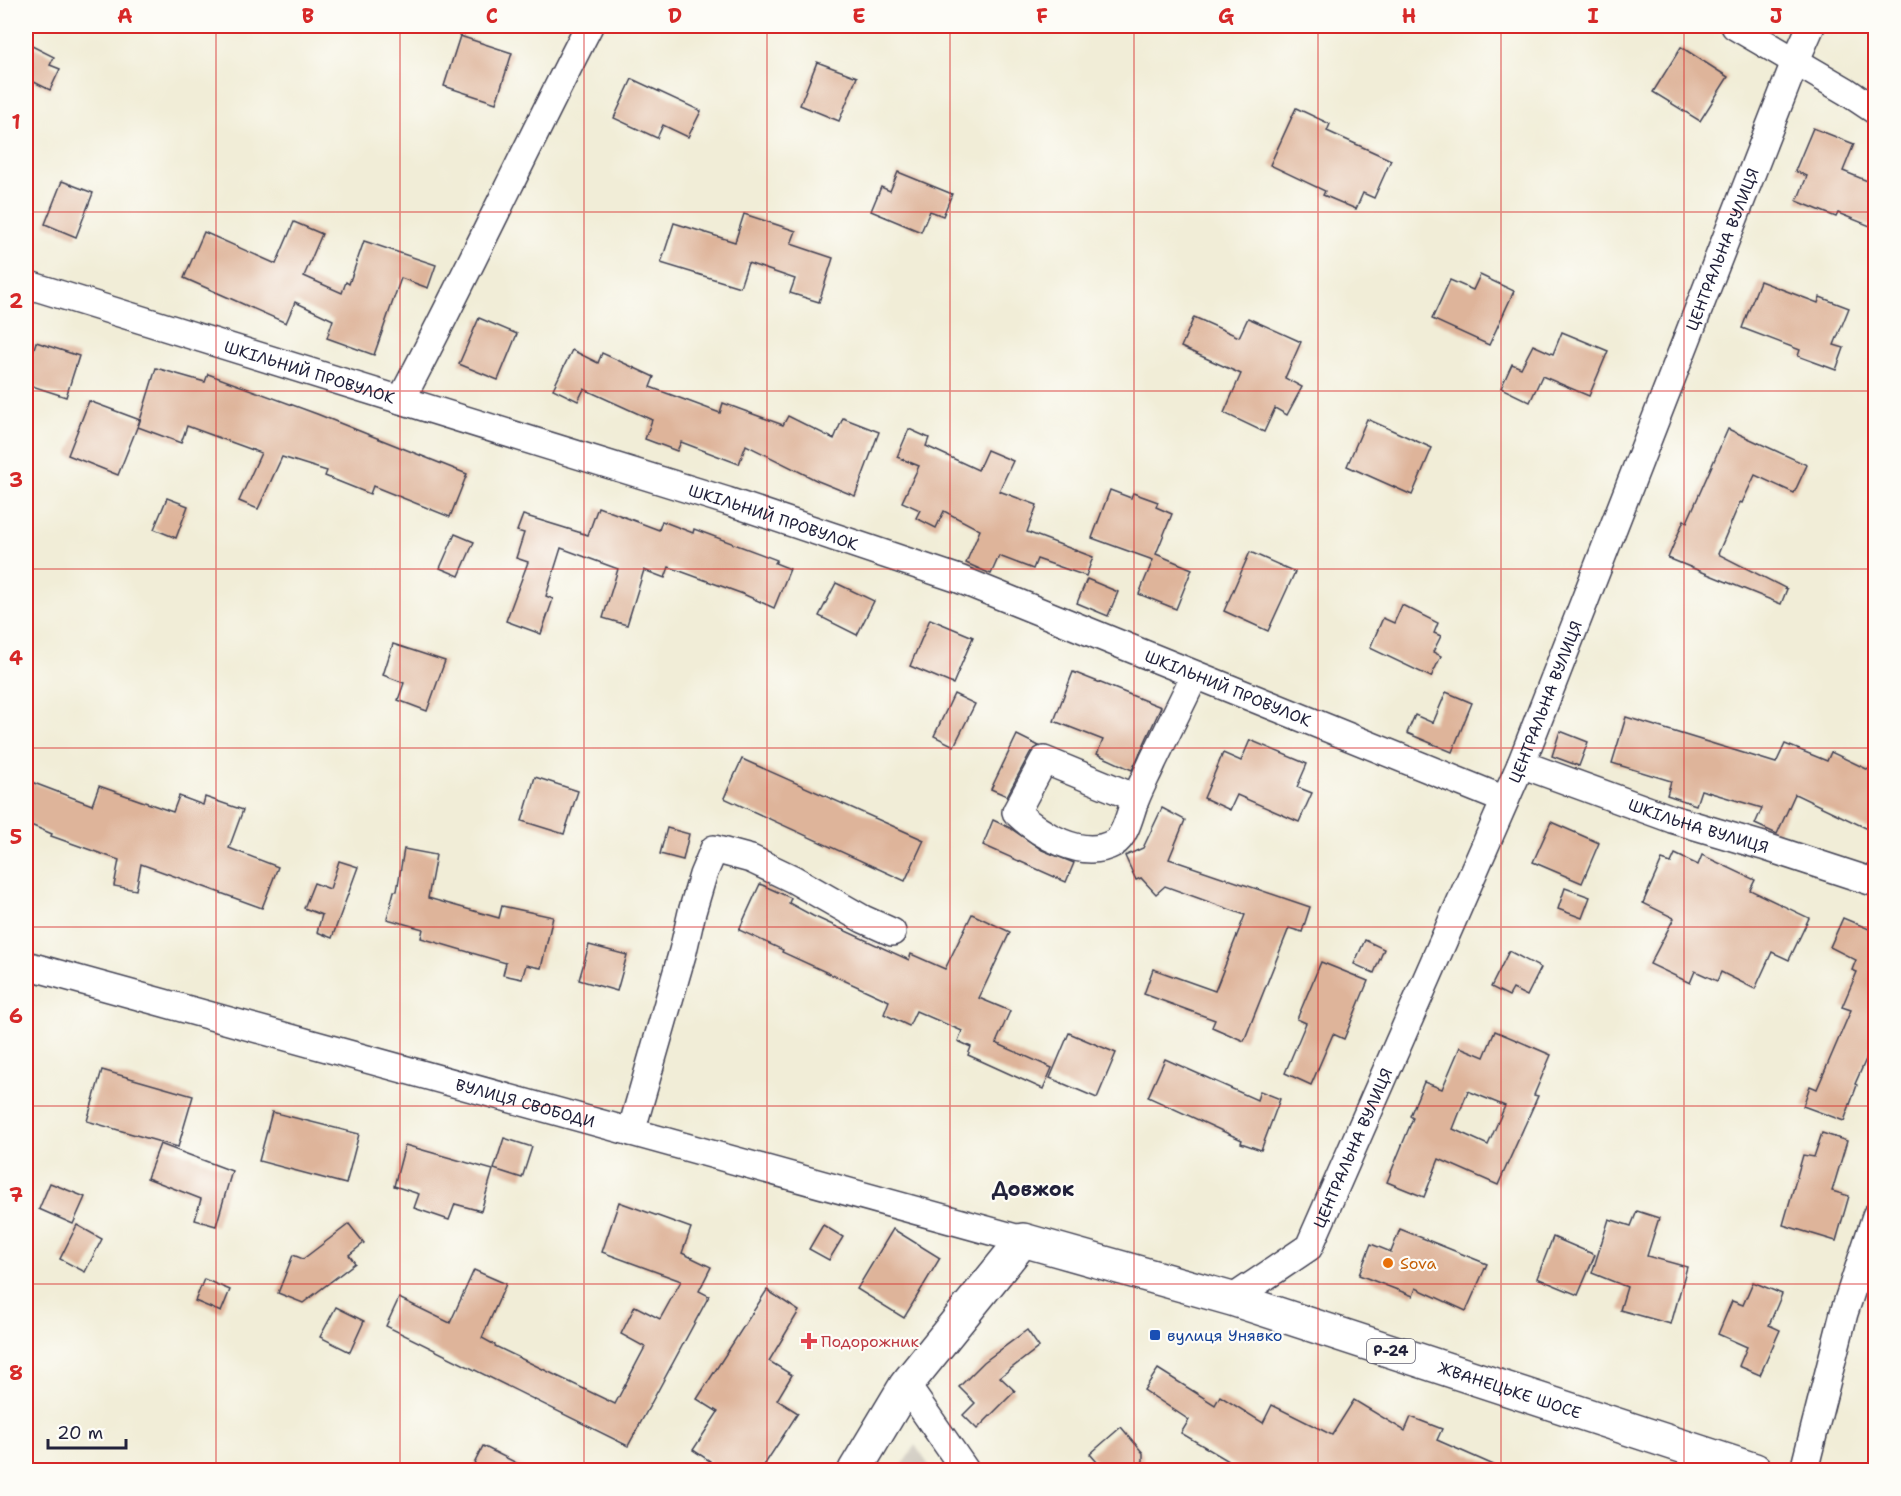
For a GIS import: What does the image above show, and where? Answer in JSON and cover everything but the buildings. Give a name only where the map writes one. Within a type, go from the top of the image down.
[{"type":"main road","name":"ЖВАНЕЦЬКЕ ШОСЕ","points":[[1023,1240],[1232,1299],[1755,1470]]},
{"type":"main road","points":[[855,1470],[906,1385],[1023,1240]]},
{"type":"street","points":[[401,400],[441,325],[534,132],[589,26]]},
{"type":"street","points":[[1735,26],[1846,91],[1875,111]]},
{"type":"street","name":"ЦЕНТРАЛЬНА ВУЛИЦЯ","points":[[1232,1299],[1309,1247],[1521,764],[1811,26]]},
{"type":"street","name":"ШКІЛЬНИЙ ПРОВУЛОК","points":[[26,284],[728,501],[959,579],[1505,800]]},
{"type":"street","points":[[1136,798],[1195,675]]},
{"type":"street","name":"ШКІЛЬНА ВУЛИЦЯ","points":[[1521,764],[1672,819],[1875,883]]},
{"type":"street","points":[[631,1132],[692,912],[703,875],[714,849],[751,859],[891,932]]},
{"type":"street","name":"ВУЛИЦЯ СВОБОДИ","points":[[26,965],[1023,1240]]},
{"type":"street","points":[[1804,1470],[1844,1314],[1875,1216]]},
{"type":"street","points":[[906,1385],[964,1470]]},
{"type":"shaded area","points":[[915,1445],[932,1470],[899,1470]]},
{"type":"place","name":"Sova","points":[[1388,1263]]},
{"type":"place","name":"вулиця Унявко","points":[[1155,1335]]},
{"type":"place","name":"Подорожник","points":[[809,1341]]},
{"type":"district","name":"Довжок","points":[[1033,1189]]}]
